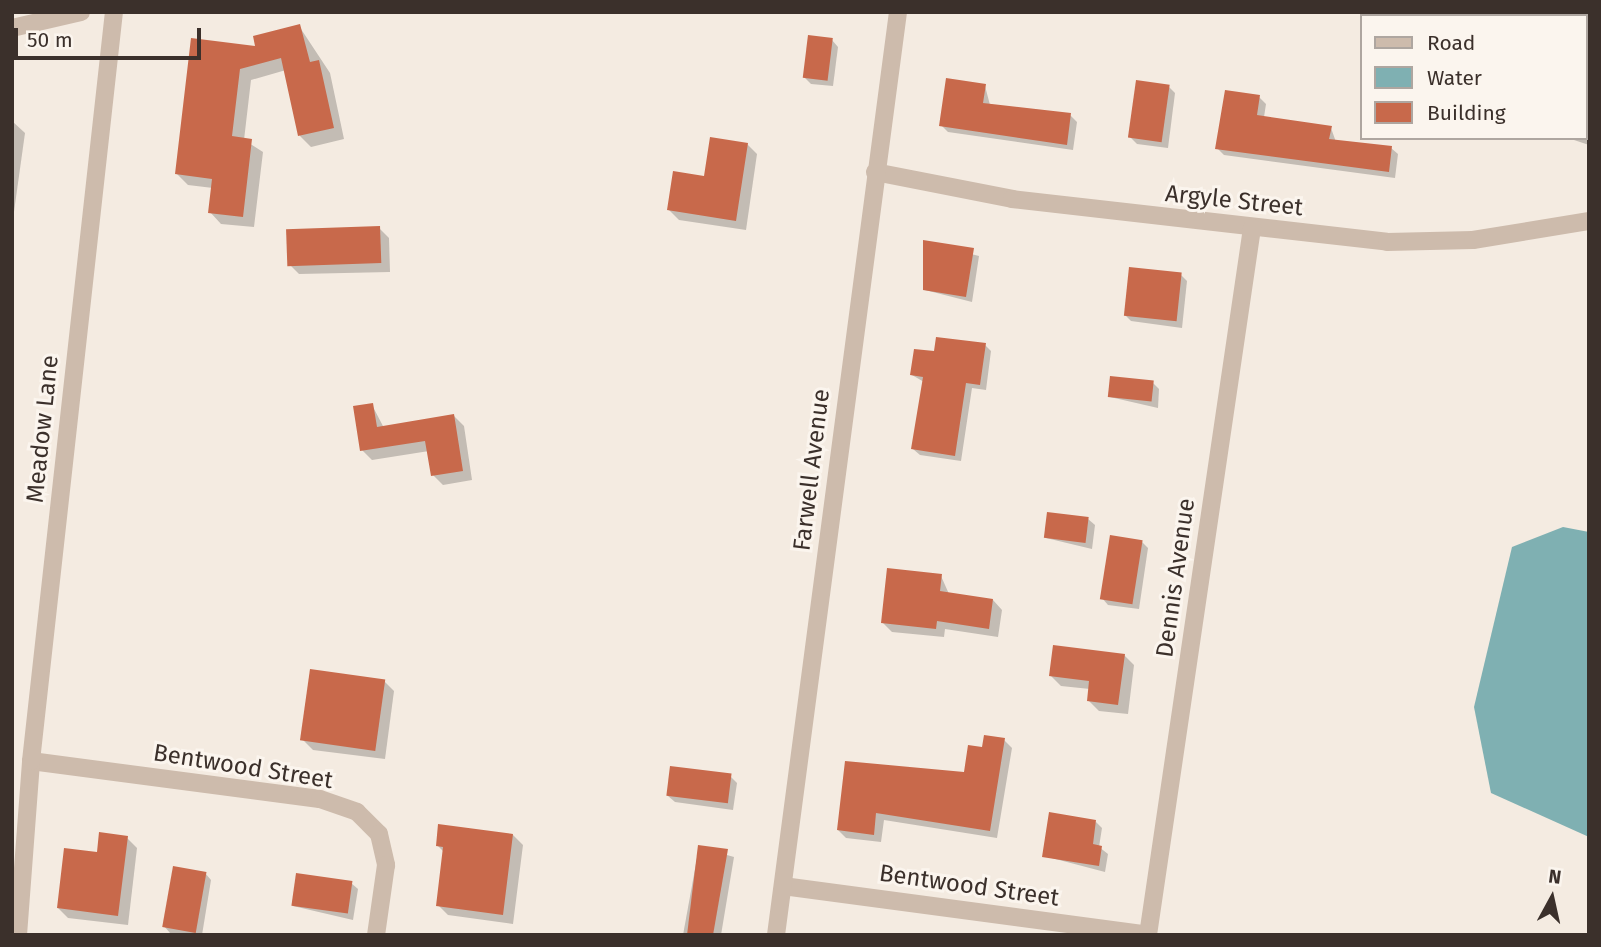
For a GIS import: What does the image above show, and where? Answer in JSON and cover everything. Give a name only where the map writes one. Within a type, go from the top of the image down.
[{"type":"street","points":[[12,28],[81,12]]},
{"type":"street","name":"Meadow Lane","points":[[18,935],[31,761],[114,12]]},
{"type":"street","name":"Farwell Avenue","points":[[776,935],[898,12]]},
{"type":"street","name":"Argyle Street","points":[[875,172],[1012,199],[1252,228],[1399,242],[1473,240],[1589,221]]},
{"type":"street","name":"Dennis Avenue","points":[[1148,935],[1252,228]]},
{"type":"street","name":"Bentwood Street","points":[[31,761],[320,799],[357,813],[379,834],[386,865],[376,935]]},
{"type":"street","name":"Bentwood Street","points":[[783,886],[1148,935]]},
{"type":"water","points":[[1563,527],[1589,532],[1589,837],[1491,793],[1474,707],[1512,547]]},
{"type":"building","points":[[300,24],[310,62],[319,60],[334,128],[298,136],[281,58],[240,69],[232,136],[252,139],[243,217],[208,213],[212,179],[175,174],[191,38],[255,46],[253,36]]},
{"type":"building","points":[[808,35],[833,38],[828,81],[803,78]]},
{"type":"building","points":[[946,78],[986,84],[983,103],[1071,113],[1067,145],[939,126]]},
{"type":"building","points":[[1136,80],[1170,85],[1162,142],[1128,137]]},
{"type":"building","points":[[1225,90],[1260,95],[1257,115],[1332,126],[1329,139],[1392,146],[1389,172],[1215,149]]},
{"type":"building","points":[[710,137],[748,143],[736,221],[667,210],[673,171],[704,176]]},
{"type":"building","points":[[380,226],[381,263],[287,266],[286,229]]},
{"type":"building","points":[[923,240],[974,248],[966,297],[923,290]]},
{"type":"building","points":[[1129,267],[1182,273],[1177,321],[1124,316]]},
{"type":"building","points":[[936,337],[986,343],[980,385],[966,383],[955,456],[911,449],[923,377],[910,375],[914,349],[934,351]]},
{"type":"building","points":[[1110,376],[1154,381],[1152,401],[1108,397]]},
{"type":"building","points":[[373,403],[377,427],[454,414],[463,471],[431,476],[425,441],[360,451],[353,406]]},
{"type":"building","points":[[1047,512],[1089,517],[1086,543],[1044,538]]},
{"type":"building","points":[[1110,535],[1143,540],[1132,604],[1100,599]]},
{"type":"building","points":[[887,568],[942,574],[940,591],[993,599],[989,629],[937,621],[936,629],[881,623]]},
{"type":"building","points":[[1053,645],[1125,654],[1118,705],[1087,701],[1089,681],[1049,676]]},
{"type":"building","points":[[310,669],[385,680],[375,751],[300,740]]},
{"type":"building","points":[[984,735],[1005,738],[990,831],[876,813],[874,835],[837,830],[845,761],[964,772],[968,745],[982,747]]},
{"type":"building","points":[[670,766],[732,774],[728,803],[666,796]]},
{"type":"building","points":[[1049,812],[1096,820],[1093,844],[1102,846],[1099,866],[1042,857]]},
{"type":"building","points":[[438,824],[513,834],[503,915],[436,906],[443,847],[436,846]]},
{"type":"building","points":[[99,832],[128,836],[118,916],[57,908],[64,848],[97,852]]},
{"type":"building","points":[[698,845],[728,849],[713,935],[687,935]]},
{"type":"building","points":[[173,866],[206,872],[196,933],[162,927]]},
{"type":"building","points":[[296,873],[352,881],[348,914],[291,906]]}]
